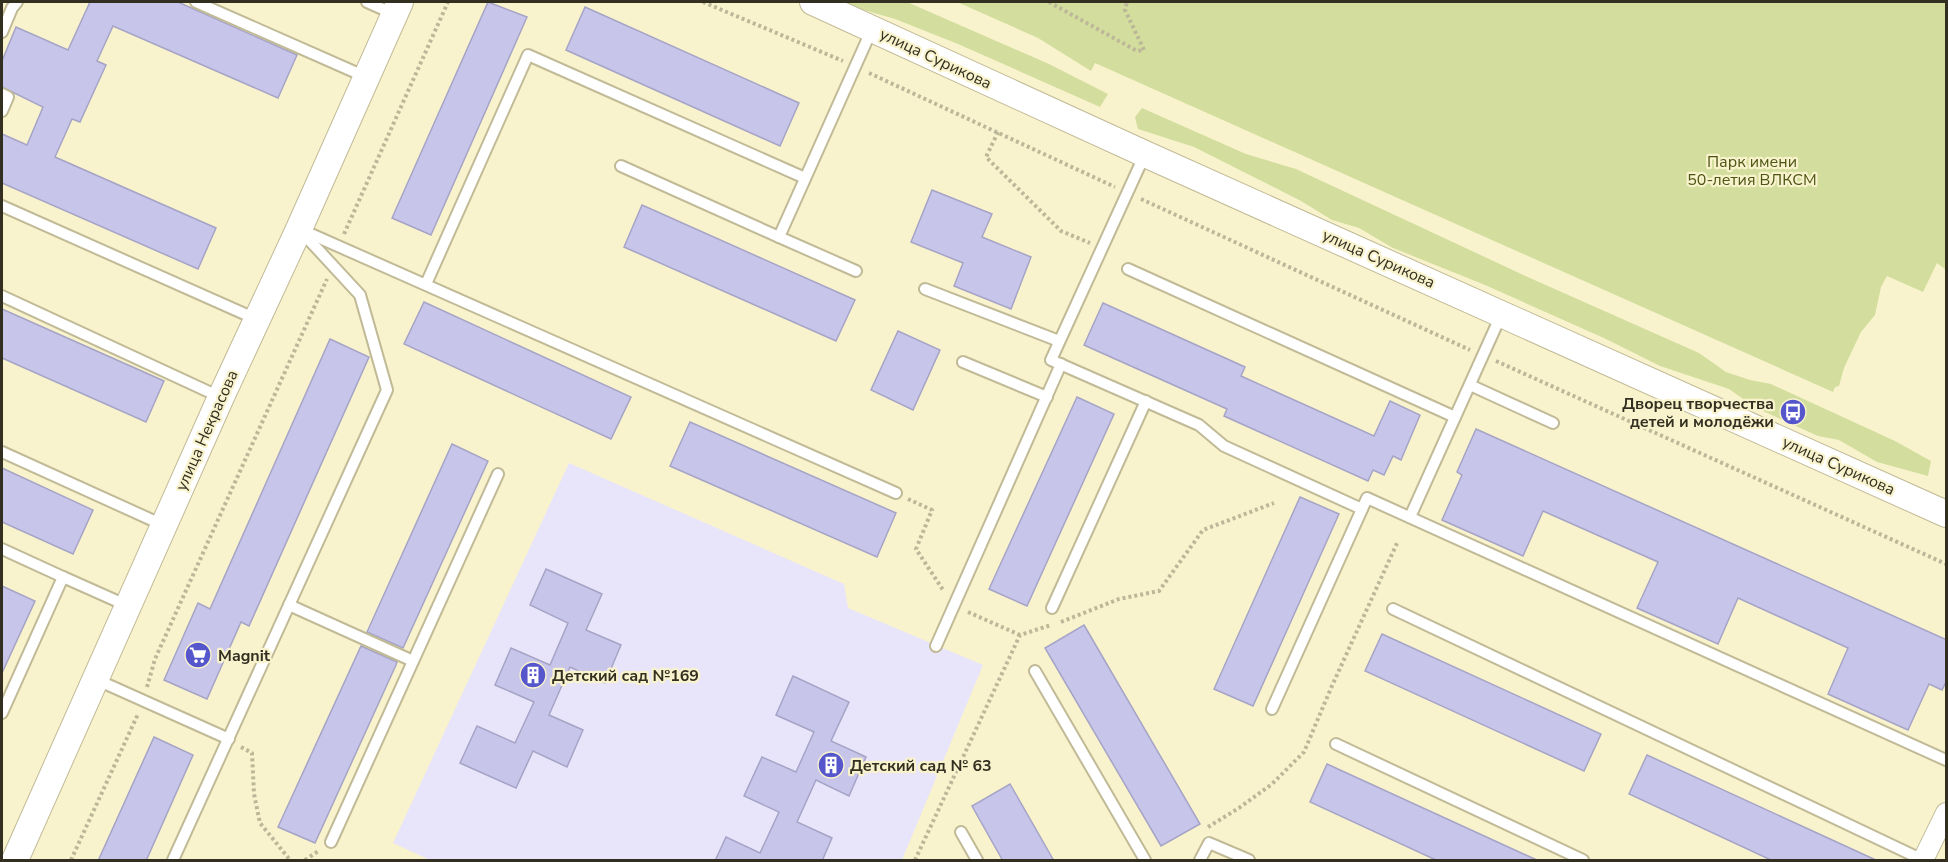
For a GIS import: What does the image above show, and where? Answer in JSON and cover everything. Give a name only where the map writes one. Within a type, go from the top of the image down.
[{"type":"street","name":"улица Сурикова","points":[[813,2],[1145,154],[1947,514]]},
{"type":"street","name":"улица Некрасова","points":[[15,861],[163,525],[299,229],[397,8]]},
{"type":"street","points":[[1923,861],[1947,813]]},
{"type":"lane","points":[[2,32],[17,2]]},
{"type":"lane","points":[[196,2],[366,77]]},
{"type":"lane","points":[[368,2],[397,8]]},
{"type":"lane","points":[[779,237],[872,28]]},
{"type":"lane","points":[[426,284],[528,55],[805,178]]},
{"type":"lane","points":[[2,94],[8,97],[2,111]]},
{"type":"lane","points":[[1145,154],[1051,360],[1199,425],[1224,446],[1362,508]]},
{"type":"lane","points":[[621,166],[856,271]]},
{"type":"lane","points":[[2,206],[256,319]]},
{"type":"lane","points":[[299,229],[896,493]]},
{"type":"lane","points":[[173,861],[387,390],[360,295],[299,229]]},
{"type":"lane","points":[[1128,269],[1455,417]]},
{"type":"lane","points":[[925,289],[1059,341]]},
{"type":"lane","points":[[2,296],[221,397]]},
{"type":"lane","points":[[1410,517],[1502,313]]},
{"type":"lane","points":[[963,362],[1047,397]]},
{"type":"lane","points":[[936,646],[1061,364]]},
{"type":"lane","points":[[1470,385],[1553,423]]},
{"type":"lane","points":[[1052,608],[1146,401]]},
{"type":"lane","points":[[2,452],[163,525]]},
{"type":"lane","points":[[331,843],[498,474]]},
{"type":"lane","points":[[1272,709],[1367,498],[1947,760]]},
{"type":"lane","points":[[2,549],[128,606]]},
{"type":"lane","points":[[2,713],[63,577]]},
{"type":"lane","points":[[289,605],[413,661]]},
{"type":"lane","points":[[1393,609],[1923,861]]},
{"type":"lane","points":[[1035,672],[1145,861]]},
{"type":"lane","points":[[95,678],[229,739]]},
{"type":"lane","points":[[1336,744],[1583,861]]},
{"type":"lane","points":[[961,832],[977,861]]},
{"type":"lane","points":[[1200,861],[1209,843],[1249,861]]},
{"type":"path","points":[[338,246],[448,2]]},
{"type":"path","points":[[703,2],[854,66],[1483,356],[1947,564]]},
{"type":"path","points":[[1049,2],[1137,51],[1144,50],[1125,10],[1127,2]]},
{"type":"path","points":[[998,132],[986,157],[1061,231],[1101,248]]},
{"type":"path","points":[[71,861],[144,700],[155,659],[326,283],[330,263]]},
{"type":"path","points":[[896,493],[932,510],[916,549],[933,574]]},
{"type":"path","points":[[954,606],[1020,635],[1119,600],[1159,591],[1203,530],[1274,502]]},
{"type":"path","points":[[1209,843],[1208,827],[1272,784],[1304,752],[1398,541]]},
{"type":"path","points":[[915,861],[1020,635]]},
{"type":"path","points":[[252,762],[254,794],[260,823],[290,861]]},
{"type":"shaded area","points":[[569,463],[844,584],[848,608],[983,665],[902,860],[430,860],[393,843]]},
{"type":"green space","points":[[836,2],[907,2],[1049,64],[1108,94],[1100,107],[958,44],[895,19]]},
{"type":"green space","name":"Парк имени 50-летия ВЛКСМ","points":[[957,2],[1946,2],[1946,270],[1937,263],[1923,292],[1887,276],[1881,287],[1875,315],[1861,332],[1844,368],[1839,386],[1835,387],[1833,392],[1095,63],[1091,71],[1038,38]]},
{"type":"green space","points":[[1142,108],[1246,154],[1296,169],[1530,278],[1699,353],[1726,372],[1771,384],[1895,441],[1931,461],[1928,476],[1877,462],[1839,440],[1818,436],[1756,408],[1729,389],[1660,366],[1606,339],[1485,285],[1393,248],[1359,228],[1332,220],[1301,201],[1194,147],[1138,129],[1135,117]]},
{"type":"building","points":[[90,2],[178,2],[297,55],[278,98],[113,26],[97,61],[106,65],[80,122],[72,119],[55,157],[216,228],[198,269],[2,183],[2,134],[27,145],[43,107],[2,87],[2,61],[16,27],[68,50]]},
{"type":"building","points":[[488,2],[527,17],[431,235],[392,218]]},
{"type":"building","points":[[585,7],[799,103],[780,146],[566,50]]},
{"type":"building","points":[[932,190],[992,214],[982,237],[1031,257],[1011,309],[954,286],[963,263],[911,242]]},
{"type":"building","points":[[642,205],[855,300],[836,341],[624,247]]},
{"type":"building","points":[[424,302],[631,397],[611,439],[404,344]]},
{"type":"building","points":[[1103,303],[1245,367],[1241,376],[1374,436],[1390,401],[1420,415],[1401,460],[1393,456],[1384,475],[1373,470],[1368,481],[1224,416],[1227,409],[1084,345]]},
{"type":"building","points":[[2,309],[164,381],[146,422],[2,358]]},
{"type":"building","points":[[898,331],[940,350],[913,410],[871,390]]},
{"type":"building","points":[[330,339],[369,357],[249,626],[241,622],[207,699],[164,680],[198,603],[210,609]]},
{"type":"building","points":[[1077,397],[1114,414],[1027,606],[989,589]]},
{"type":"building","points":[[690,422],[896,513],[877,557],[670,466]]},
{"type":"building","points":[[1476,429],[1947,640],[1947,680],[1942,690],[1929,684],[1908,730],[1828,694],[1848,648],[1738,598],[1718,644],[1637,608],[1658,562],[1543,511],[1523,556],[1442,520],[1462,475],[1457,472]]},
{"type":"building","points":[[452,444],[488,461],[403,648],[367,632]]},
{"type":"building","points":[[2,468],[93,510],[73,554],[2,522]]},
{"type":"building","points":[[1300,497],[1339,514],[1253,706],[1214,689]]},
{"type":"building","name":"Детский сад №169","points":[[546,569],[602,594],[586,630],[621,645],[605,683],[570,667],[549,715],[583,730],[567,767],[533,751],[516,788],[460,763],[477,726],[515,743],[534,702],[495,685],[511,648],[550,665],[568,623],[530,605]]},
{"type":"building","points":[[2,586],[35,601],[2,673]]},
{"type":"building","points":[[1084,625],[1200,824],[1161,846],[1045,648]]},
{"type":"building","points":[[1382,634],[1601,734],[1584,771],[1365,671]]},
{"type":"building","points":[[361,646],[397,662],[315,843],[278,827]]},
{"type":"building","name":"Детский сад № 63","points":[[793,676],[849,702],[831,741],[866,757],[849,796],[816,780],[797,822],[832,838],[822,861],[715,861],[726,837],[760,853],[779,812],[744,796],[762,757],[796,772],[814,732],[776,715]]},
{"type":"building","points":[[154,737],[193,755],[146,861],[98,861]]},
{"type":"building","points":[[1647,755],[1878,861],[1773,861],[1629,794]]},
{"type":"building","points":[[1327,764],[1539,861],[1438,861],[1310,802]]},
{"type":"building","points":[[1010,784],[1054,861],[1003,861],[972,806]]},
{"type":"place","name":"Дворец творчества детей и молодёжи","points":[[1793,412]]},
{"type":"place","name":"Magnit","points":[[198,655]]},
{"type":"place","name":"Детский сад №169","points":[[533,675]]},
{"type":"place","name":"Детский сад № 63","points":[[831,765]]}]
